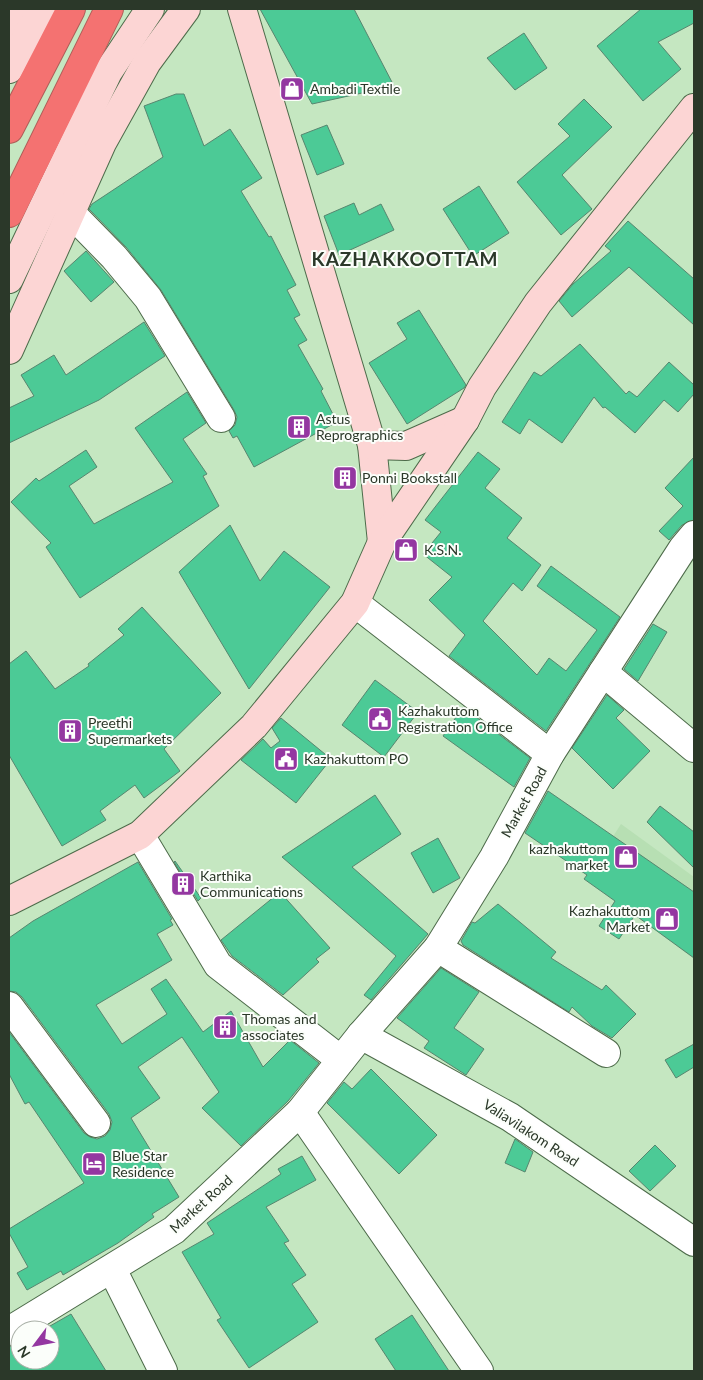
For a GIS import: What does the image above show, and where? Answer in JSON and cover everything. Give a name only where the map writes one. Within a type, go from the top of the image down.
[{"type":"highway","points":[[9,129],[71,9]]},
{"type":"highway","points":[[9,213],[109,9]]},
{"type":"main road","points":[[9,29],[20,9]]},
{"type":"main road","points":[[9,69],[42,9]]},
{"type":"main road","points":[[9,279],[108,72],[150,9]]},
{"type":"main road","points":[[9,350],[102,143],[148,62],[186,9]]},
{"type":"main road","points":[[242,9],[372,444],[382,542]]},
{"type":"main road","points":[[9,901],[140,836],[254,726],[355,603],[382,542],[465,420],[482,386],[538,303],[694,108]]},
{"type":"main road","points":[[372,444],[406,446],[465,420]]},
{"type":"street","points":[[70,212],[114,257],[148,298],[221,418]]},
{"type":"street","name":"Market Road","points":[[9,1331],[174,1230],[300,1112],[361,1035],[438,948],[494,857],[550,754],[683,548],[694,535]]},
{"type":"street","points":[[355,603],[550,754]]},
{"type":"street","points":[[603,672],[694,748]]},
{"type":"street","points":[[140,836],[218,965],[341,1060]]},
{"type":"street","points":[[438,948],[606,1053]]},
{"type":"street","points":[[9,1006],[96,1123]]},
{"type":"street","name":"Valiavilakom Road","points":[[361,1035],[510,1117],[694,1242]]},
{"type":"street","points":[[300,1112],[480,1371]]},
{"type":"street","points":[[112,1269],[163,1371]]},
{"type":"shaded area","name":"Kazhakuttom Market","points":[[621,824],[694,877],[694,959],[586,879]]},
{"type":"building","points":[[260,9],[354,9],[394,86],[312,104]]},
{"type":"building","points":[[641,9],[694,9],[694,23],[658,42],[681,69],[643,101],[597,46]]},
{"type":"building","points":[[524,33],[547,68],[515,90],[487,58]]},
{"type":"building","points":[[176,94],[184,94],[204,146],[230,129],[262,178],[241,191],[269,237],[271,236],[296,285],[287,290],[300,315],[294,318],[307,340],[298,345],[323,389],[321,391],[337,422],[254,467],[237,436],[233,438],[229,431],[235,425],[237,417],[234,410],[161,290],[126,247],[89,209],[92,204],[163,157],[144,106]]},
{"type":"building","points":[[584,99],[612,127],[562,175],[592,209],[561,235],[517,182],[570,136],[558,124]]},
{"type":"building","points":[[327,125],[344,164],[317,175],[301,135]]},
{"type":"building","points":[[479,186],[509,233],[473,256],[443,209]]},
{"type":"building","points":[[354,203],[359,215],[381,204],[394,230],[339,255],[324,216]]},
{"type":"building","points":[[628,221],[694,279],[694,325],[629,267],[572,317],[559,301],[573,284],[611,251],[605,246]]},
{"type":"building","points":[[86,251],[114,282],[91,302],[64,271]]},
{"type":"building","points":[[419,310],[466,385],[407,424],[369,363],[407,339],[397,323]]},
{"type":"building","points":[[144,322],[165,356],[99,400],[9,443],[9,408],[34,396],[21,375],[54,355],[66,375]]},
{"type":"building","points":[[580,344],[626,394],[629,391],[637,397],[669,362],[694,385],[694,394],[678,412],[664,400],[635,433],[605,407],[603,408],[594,397],[562,443],[529,419],[520,434],[502,422],[534,372],[541,376]]},
{"type":"building","points":[[187,392],[206,423],[183,439],[207,474],[203,476],[219,506],[80,598],[46,547],[51,543],[11,502],[36,478],[39,481],[86,450],[97,467],[69,486],[94,524],[173,482],[135,428]]},
{"type":"building","points":[[478,452],[500,469],[485,488],[522,518],[507,538],[541,565],[522,591],[513,583],[483,621],[537,675],[549,658],[566,671],[597,630],[537,586],[551,566],[620,617],[546,731],[449,656],[465,635],[429,600],[452,577],[423,554],[441,532],[425,520]]},
{"type":"building","points":[[694,457],[694,520],[682,525],[669,540],[659,531],[683,506],[665,488]]},
{"type":"building","points":[[230,525],[260,581],[284,551],[330,587],[249,689],[179,572]]},
{"type":"building","points":[[142,607],[221,693],[164,749],[180,771],[144,798],[135,785],[100,811],[106,820],[62,846],[9,755],[9,664],[26,651],[55,689],[89,666],[88,664],[124,635],[118,629]]},
{"type":"building","points":[[653,624],[667,632],[638,681],[624,669]]},
{"type":"building","name":"Kazhakuttom Registration Office","points":[[375,680],[418,712],[384,757],[342,725]]},
{"type":"building","points":[[607,695],[624,710],[616,718],[650,751],[613,789],[572,748]]},
{"type":"building","points":[[463,707],[530,758],[514,787],[443,736]]},
{"type":"building","name":"Kazhakuttom PO","points":[[281,718],[331,759],[296,803],[241,760],[263,739],[271,748],[280,741],[272,728]]},
{"type":"building","points":[[548,791],[694,892],[694,958],[635,915],[619,939],[599,926],[615,901],[584,879],[587,875],[525,833]]},
{"type":"building","points":[[375,795],[401,834],[352,867],[428,934],[371,1000],[364,995],[396,956],[282,857]]},
{"type":"building","points":[[660,806],[694,832],[694,868],[647,822]]},
{"type":"building","points":[[438,838],[460,878],[433,893],[411,853]]},
{"type":"building","points":[[138,862],[172,919],[170,920],[173,925],[157,934],[172,960],[96,1005],[122,1044],[167,1014],[151,989],[166,979],[203,1032],[231,1011],[263,1067],[290,1040],[319,1063],[288,1101],[241,1146],[202,1108],[219,1092],[182,1037],[138,1067],[160,1098],[131,1118],[179,1197],[152,1214],[154,1217],[118,1243],[63,1275],[61,1271],[27,1290],[17,1273],[28,1267],[9,1233],[9,1229],[84,1183],[29,1102],[25,1104],[9,1074],[9,1032],[84,1133],[97,1139],[105,1136],[110,1130],[112,1122],[109,1114],[22,997],[16,992],[9,991],[9,938],[33,921]]},
{"type":"building","points":[[174,862],[201,898],[198,901]]},
{"type":"building","points":[[280,892],[330,948],[316,959],[319,962],[283,995],[232,956],[221,940]]},
{"type":"building","points":[[498,904],[556,952],[551,958],[602,990],[606,985],[636,1014],[612,1038],[592,1026],[572,1007],[569,1012],[463,945],[461,941],[472,922],[475,923]]},
{"type":"building","points":[[441,968],[479,992],[454,1028],[484,1049],[466,1075],[424,1048],[429,1041],[397,1018]]},
{"type":"building","points":[[694,1044],[694,1067],[676,1078],[665,1060]]},
{"type":"building","points":[[371,1069],[437,1135],[399,1174],[327,1103],[344,1082],[352,1089]]},
{"type":"building","points":[[515,1139],[533,1152],[525,1172],[505,1163]]},
{"type":"building","points":[[655,1145],[676,1166],[650,1191],[629,1171]]},
{"type":"building","points":[[302,1156],[316,1180],[266,1207],[289,1241],[284,1243],[306,1275],[292,1284],[318,1322],[249,1368],[217,1320],[221,1318],[182,1252],[214,1234],[207,1223],[281,1174],[278,1169]]},
{"type":"building","points":[[71,1314],[106,1371],[9,1371],[10,1347],[10,1370],[60,1370],[60,1320]]},
{"type":"building","points":[[412,1315],[449,1371],[396,1371],[375,1339]]},
{"type":"place","name":"Ambadi Textile","points":[[292,89]]},
{"type":"place","name":"Astus Reprographics","points":[[299,427]]},
{"type":"place","name":"Ponni Bookstall","points":[[345,478]]},
{"type":"place","name":"K.S.N.","points":[[406,550]]},
{"type":"place","name":"Kazhakuttom Registration Office","points":[[380,719]]},
{"type":"place","name":"Preethi Supermarkets","points":[[70,731]]},
{"type":"place","name":"Kazhakuttom PO","points":[[286,759]]},
{"type":"place","name":"kazhakuttom market","points":[[626,857]]},
{"type":"place","name":"Karthika Communications","points":[[183,884]]},
{"type":"place","name":"Kazhakuttom Market","points":[[667,919]]},
{"type":"place","name":"Thomas and associates","points":[[225,1027]]},
{"type":"place","name":"Blue Star Residence","points":[[94,1164]]},
{"type":"district","name":"KAZHAKKOOTTAM","points":[[405,259]]}]
